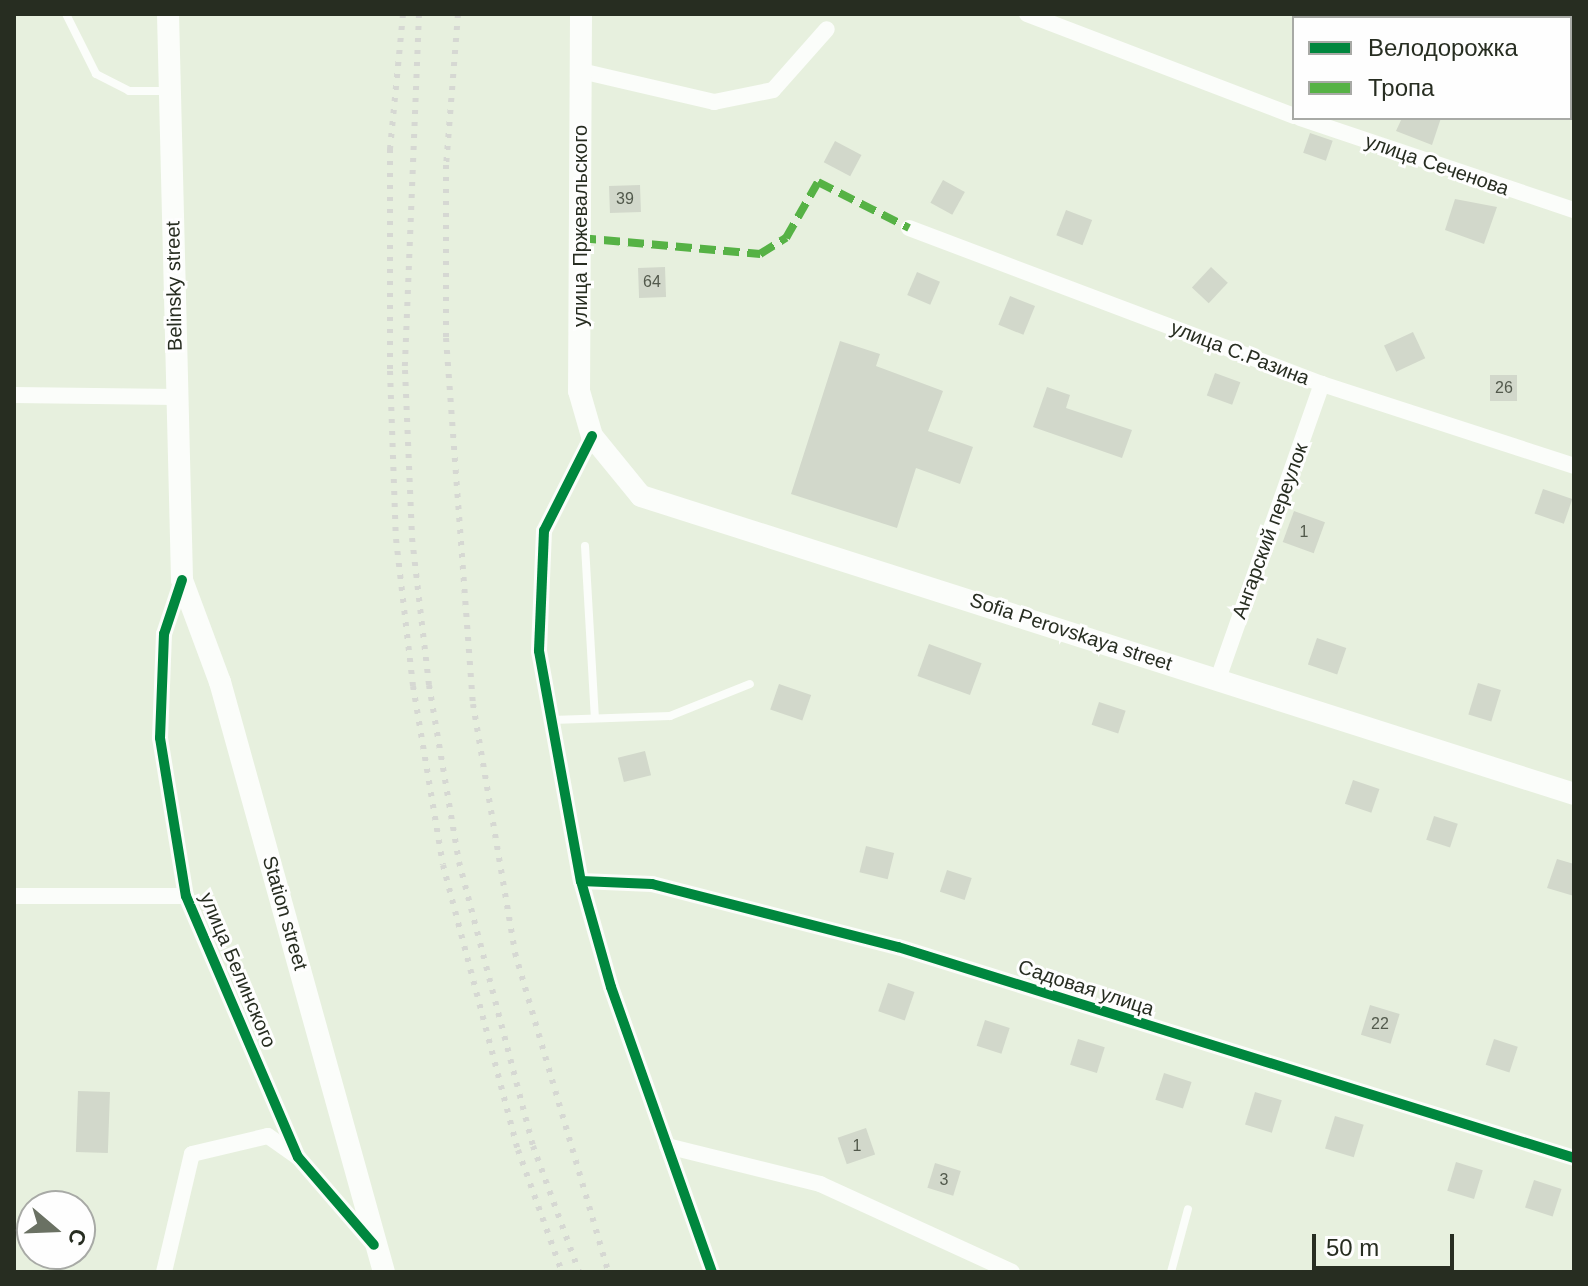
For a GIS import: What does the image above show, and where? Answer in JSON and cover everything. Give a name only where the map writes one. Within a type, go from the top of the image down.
[{"type":"main road","name":"Belinsky street","points":[[168,14],[179,557]]},
{"type":"main road","name":"улица Пржевальского","points":[[581,14],[579,391],[592,436]]},
{"type":"main road","name":"Sofia Perovskaya street","points":[[592,436],[641,496],[1574,794]]},
{"type":"main road","name":"Station street","points":[[179,557],[182,580],[220,682],[374,1245],[384,1272]]},
{"type":"street","name":"улица Сеченова","points":[[1027,14],[1292,115]]},
{"type":"street","points":[[581,71],[714,102],[773,90],[827,29]]},
{"type":"street","name":"улица Сеченова","points":[[1306,120],[1574,210]]},
{"type":"street","name":"улица С.Разина","points":[[909,228],[1322,384],[1574,466]]},
{"type":"street","name":"Ангарский переулок","points":[[1218,679],[1322,384]]},
{"type":"street","points":[[14,395],[176,397]]},
{"type":"street","points":[[592,436],[544,531],[539,651],[581,881],[667,1146],[712,1272]]},
{"type":"street","name":"улица Белинского","points":[[182,580],[164,634],[160,738],[186,896],[298,1157],[374,1245]]},
{"type":"street","name":"Садовая улица","points":[[581,881],[652,884],[898,947],[1574,1158]]},
{"type":"street","points":[[14,896],[186,896]]},
{"type":"street","points":[[164,1272],[192,1154],[268,1136],[298,1157]]},
{"type":"street","points":[[667,1146],[820,1184],[1012,1272]]},
{"type":"lane","points":[[66,14],[96,74],[129,91],[170,91]]},
{"type":"lane","points":[[585,546],[595,718]]},
{"type":"lane","points":[[552,720],[670,716],[750,684]]},
{"type":"lane","points":[[1171,1272],[1188,1209]]},
{"type":"building","points":[[1401,120],[1440,120],[1432,145],[1396,131]]},
{"type":"building","points":[[1310,133],[1333,141],[1326,161],[1303,153]]},
{"type":"building","points":[[835,141],[861,155],[850,176],[824,162]]},
{"type":"building","points":[[943,180],[965,192],[952,215],[930,203]]},
{"type":"building","points":[[640,185],[641,212],[610,213],[609,186]]},
{"type":"building","points":[[1455,199],[1497,207],[1484,244],[1445,230]]},
{"type":"building","points":[[1066,210],[1092,220],[1082,245],[1056,235]]},
{"type":"building","points":[[665,267],[666,297],[639,298],[638,268]]},
{"type":"building","points":[[1211,267],[1228,283],[1209,303],[1192,287]]},
{"type":"building","points":[[917,272],[940,282],[930,305],[907,295]]},
{"type":"building","points":[[1010,296],[1035,306],[1023,335],[998,325]]},
{"type":"building","points":[[1413,332],[1425,358],[1396,372],[1384,346]]},
{"type":"building","points":[[840,341],[880,354],[876,366],[943,391],[928,431],[973,447],[960,484],[916,468],[897,528],[791,494]]},
{"type":"building","points":[[1215,373],[1240,382],[1232,405],[1207,396]]},
{"type":"building","points":[[1490,375],[1517,375],[1517,401],[1490,401]]},
{"type":"building","points":[[1047,387],[1070,395],[1066,408],[1132,430],[1122,458],[1033,427]]},
{"type":"building","points":[[1543,489],[1572,499],[1564,524],[1535,514]]},
{"type":"building","points":[[1294,511],[1325,522],[1314,553],[1283,542]]},
{"type":"building","points":[[1317,638],[1346,648],[1337,675],[1308,664]]},
{"type":"building","points":[[929,644],[982,663],[970,695],[917,676]]},
{"type":"building","points":[[1478,683],[1501,690],[1491,722],[1468,715]]},
{"type":"building","points":[[779,684],[811,695],[802,721],[770,710]]},
{"type":"building","points":[[1099,702],[1126,711],[1118,733],[1092,725]]},
{"type":"building","points":[[645,751],[651,775],[624,782],[618,758]]},
{"type":"building","points":[[1353,780],[1379,789],[1371,813],[1345,804]]},
{"type":"building","points":[[1434,816],[1458,824],[1450,848],[1426,840]]},
{"type":"building","points":[[866,846],[894,853],[888,879],[859,872]]},
{"type":"building","points":[[1557,859],[1574,864],[1574,896],[1547,888]]},
{"type":"building","points":[[947,870],[972,878],[965,900],[940,892]]},
{"type":"building","points":[[888,983],[914,992],[905,1020],[878,1011]]},
{"type":"building","points":[[1370,1005],[1400,1014],[1391,1044],[1361,1035]]},
{"type":"building","points":[[985,1020],[1010,1028],[1001,1054],[977,1046]]},
{"type":"building","points":[[1078,1039],[1105,1047],[1097,1073],[1070,1065]]},
{"type":"building","points":[[1494,1039],[1518,1047],[1509,1072],[1486,1065]]},
{"type":"building","points":[[1164,1073],[1192,1082],[1183,1109],[1155,1100]]},
{"type":"building","points":[[78,1091],[110,1092],[108,1153],[76,1152]]},
{"type":"building","points":[[1255,1092],[1282,1100],[1272,1133],[1245,1125]]},
{"type":"building","points":[[1335,1116],[1364,1125],[1354,1157],[1325,1149]]},
{"type":"building","points":[[866,1128],[875,1154],[847,1164],[838,1138]]},
{"type":"building","points":[[1456,1162],[1483,1170],[1474,1199],[1447,1191]]},
{"type":"building","points":[[935,1163],[961,1171],[953,1196],[927,1188]]},
{"type":"building","points":[[1534,1180],[1562,1189],[1553,1217],[1525,1208]]},
{"type":"railway","points":[[403,14],[390,149],[390,371],[396,539],[413,686],[443,865],[518,1150],[562,1272]]},
{"type":"railway","points":[[419,14],[405,370],[412,538],[429,685],[459,862],[533,1146],[579,1272]]},
{"type":"railway","points":[[458,14],[446,165],[446,338],[473,704],[515,953],[608,1272]]},
{"type":"marked path","points":[[580,238],[760,254],[786,238],[818,182],[909,228]]},
{"type":"cycle path","points":[[592,436],[544,531],[539,651],[581,881],[611,987],[712,1272]]},
{"type":"cycle path","points":[[182,580],[164,634],[160,738],[186,896],[298,1157],[374,1245]]},
{"type":"cycle path","points":[[581,881],[652,884],[898,947],[1574,1158]]}]
